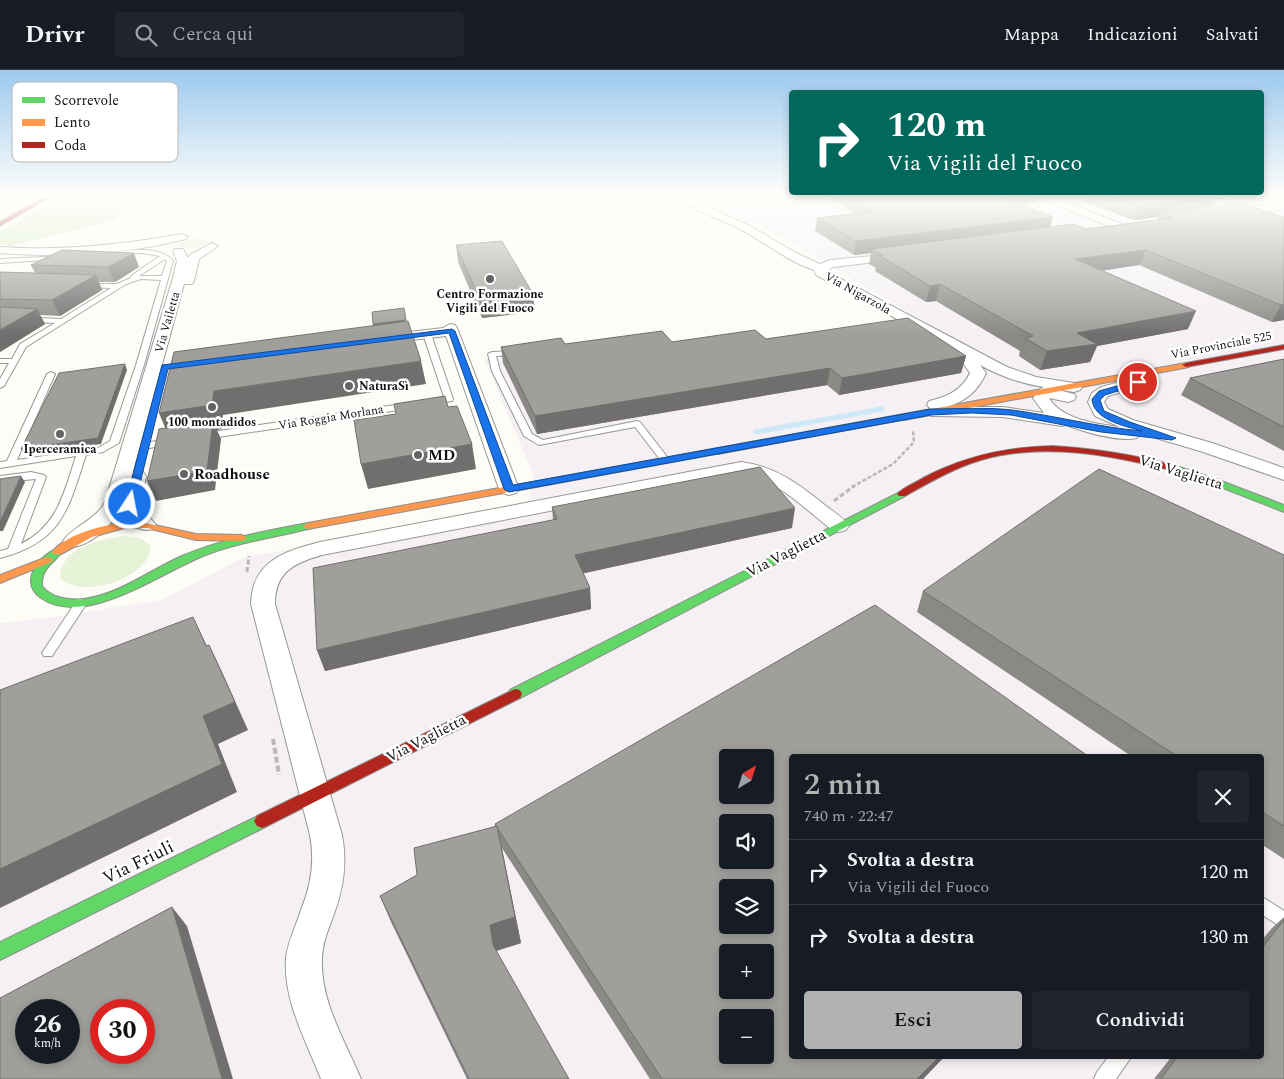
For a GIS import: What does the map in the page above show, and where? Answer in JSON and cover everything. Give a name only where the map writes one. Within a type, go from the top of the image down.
[{"type":"main road","name":"Via Provinciale 525","points":[[242,538],[1284,347]]},
{"type":"main road","name":"Via Vaglietta","points":[[304,800],[966,462],[1001,453],[1043,450],[1099,452],[1159,463],[1200,475],[1284,509]]},
{"type":"main road","points":[[2,585],[47,560],[66,545],[105,529],[146,526],[172,540],[197,537],[242,538]]},
{"type":"main road","points":[[47,560],[37,576],[36,584],[39,592],[55,601],[81,603],[114,595],[129,589],[164,568],[204,550],[242,538]]},
{"type":"main road","points":[[164,568],[172,558],[172,540]]},
{"type":"main road","points":[[23,590],[39,592]]},
{"type":"main road","name":"Via Friuli","points":[[0,950],[304,800]]},
{"type":"street","name":"Via Vailetta","points":[[177,246],[196,250],[210,241]]},
{"type":"street","name":"Via Vailetta","points":[[146,526],[134,515],[130,504],[193,260],[210,241]]},
{"type":"street","name":"Via Nigarzola","points":[[767,241],[803,263],[821,268],[820,272],[1001,370],[1033,381],[1074,387]]},
{"type":"street","points":[[128,247],[177,246]]},
{"type":"street","points":[[0,250],[40,252],[177,246]]},
{"type":"street","name":"Via Vailetta","points":[[66,545],[98,524],[110,511],[118,494],[138,422],[172,278],[183,261],[177,246]]},
{"type":"street","points":[[821,268],[830,264],[917,253]]},
{"type":"street","points":[[368,341],[427,334],[451,329],[509,489]]},
{"type":"street","name":"Via Nigarzola","points":[[961,349],[978,372],[1002,387],[1025,396]]},
{"type":"street","name":"Via Nigarzola","points":[[1001,370],[1020,385],[1025,396]]},
{"type":"street","points":[[894,419],[962,395],[971,388],[978,372]]},
{"type":"street","points":[[1101,412],[1096,402],[1099,394],[1138,382],[1149,372]]},
{"type":"street","points":[[1082,426],[1044,405],[1041,398],[1046,392],[1071,398],[1135,427],[1284,474]]},
{"type":"street","points":[[931,412],[1003,412],[1036,416],[1124,433],[1172,438]]},
{"type":"street","points":[[341,1079],[315,1013],[305,973],[306,948],[326,889],[329,862],[328,843],[304,800],[263,604],[262,591],[267,578],[284,561],[320,549],[744,468],[772,476],[839,526]]},
{"type":"lane","points":[[0,261],[152,252],[177,246]]},
{"type":"lane","points":[[0,386],[23,346],[128,280],[177,246]]},
{"type":"lane","points":[[31,259],[100,249]]},
{"type":"lane","points":[[128,280],[150,276],[172,278]]},
{"type":"lane","points":[[0,465],[100,450],[114,443],[140,365],[153,314],[172,278]]},
{"type":"lane","points":[[153,314],[172,278]]},
{"type":"lane","points":[[82,285],[118,286]]},
{"type":"lane","points":[[0,318],[63,321]]},
{"type":"lane","name":"Via Roggia Morlana","points":[[198,438],[449,399],[427,334]]},
{"type":"lane","points":[[522,352],[492,354],[496,371],[528,436],[542,443],[637,424],[665,460]]},
{"type":"lane","points":[[0,361],[14,361]]},
{"type":"lane","points":[[138,422],[140,365]]},
{"type":"lane","points":[[10,464],[51,374]]},
{"type":"lane","points":[[144,446],[177,441]]},
{"type":"lane","points":[[0,555],[41,538],[57,522],[82,453]]},
{"type":"lane","points":[[0,479],[31,474],[41,477],[13,551]]},
{"type":"lane","points":[[48,653],[81,603]]},
{"type":"lane","points":[[1264,906],[1284,921]]},
{"type":"lane","points":[[1104,1079],[1120,1059]]},
{"type":"path","points":[[837,500],[852,486],[896,462],[914,442],[914,434],[910,426]]},
{"type":"shaded area","points":[[788,241],[1284,241],[1284,1079],[0,1079],[0,623],[49,618],[161,600],[245,557],[526,509],[534,476],[484,359],[726,339],[778,346],[928,324]]},
{"type":"green space","points":[[0,241],[29,241],[9,246],[0,244]]},
{"type":"green space","points":[[184,241],[210,241],[193,248],[184,248],[177,245]]},
{"type":"green space","points":[[126,536],[140,538],[151,547],[147,558],[139,568],[127,577],[113,583],[83,587],[70,584],[60,578],[62,568],[74,552],[95,542]]},
{"type":"building","points":[[502,241],[533,294],[480,300],[456,245]]},
{"type":"building","points":[[936,241],[1284,241],[1284,304],[1281,305],[1146,250],[1075,259],[1196,311],[1077,333],[1097,344],[1047,351],[1025,338],[1033,336],[940,284],[930,286],[878,255],[883,255],[872,249]]},
{"type":"building","points":[[62,250],[134,253],[108,267],[31,265]]},
{"type":"building","points":[[0,272],[96,275],[52,300],[0,299]]},
{"type":"building","points":[[0,307],[37,309],[0,330]]},
{"type":"building","points":[[404,308],[406,320],[373,324],[372,312]]},
{"type":"building","points":[[908,318],[966,356],[842,378],[830,368],[535,416],[501,347],[561,338],[565,344],[662,331],[672,342],[755,330],[766,339]]},
{"type":"building","points":[[408,321],[421,361],[214,391],[212,405],[159,413],[174,352]]},
{"type":"building","points":[[1284,359],[1284,427],[1190,378]]},
{"type":"building","points":[[125,364],[98,438],[21,449],[59,373]]},
{"type":"building","points":[[445,396],[448,407],[457,406],[472,444],[361,464],[354,420],[396,414],[394,404]]},
{"type":"building","points":[[213,421],[207,471],[147,481],[159,429]]},
{"type":"building","points":[[760,467],[795,508],[575,555],[590,588],[317,650],[313,568],[557,519],[552,507]]},
{"type":"building","points":[[1099,469],[1284,555],[1284,826],[1264,813],[1264,754],[1174,754],[923,591]]},
{"type":"building","points":[[21,476],[0,522],[0,479]]},
{"type":"building","points":[[875,605],[1085,754],[789,754],[789,1059],[937,1059],[917,1079],[662,1079],[495,824]]},
{"type":"building","points":[[193,617],[206,646],[209,645],[235,702],[203,716],[222,764],[0,869],[0,690]]},
{"type":"building","points":[[497,826],[515,917],[490,925],[493,945],[569,1079],[469,1079],[380,896],[417,875],[414,848]]},
{"type":"building","points":[[172,907],[222,1079],[0,1079],[0,998]]},
{"type":"building","points":[[1284,920],[1284,1079],[1161,1079],[1176,1059],[1264,1059],[1264,945]]},
{"type":"waterway","points":[[756,432],[882,409]]},
{"type":"traffic: fast","points":[[1170,467],[1213,481],[1284,509]]},
{"type":"traffic: fast","points":[[515,694],[902,494]]},
{"type":"traffic: fast","points":[[57,552],[40,568],[36,578],[37,586],[41,592],[56,600],[83,603],[98,600],[124,590],[202,552],[262,535],[308,526]]},
{"type":"traffic: fast","points":[[0,951],[262,821]]},
{"type":"traffic: slow","points":[[904,417],[1186,365]]},
{"type":"traffic: slow","points":[[308,526],[718,451]]},
{"type":"traffic: slow","points":[[57,552],[88,535],[112,527],[136,524],[196,537],[242,538]]},
{"type":"traffic: slow","points":[[0,579],[47,560]]},
{"type":"traffic: jam","points":[[1186,365],[1284,347]]},
{"type":"traffic: jam","points":[[718,451],[904,417]]},
{"type":"traffic: jam","points":[[902,494],[960,464],[1004,452],[1052,449],[1076,450],[1124,456],[1170,467]]},
{"type":"traffic: jam","points":[[262,821],[515,694]]},
{"type":"place","name":"Centro Formazione Vigili del Fuoco","points":[[490,279]]},
{"type":"place","name":"NaturaSì","points":[[349,386]]},
{"type":"place","name":"100 montadidos","points":[[212,407]]},
{"type":"place","name":"Iperceramica","points":[[60,434]]},
{"type":"place","name":"MD","points":[[418,455]]},
{"type":"place","name":"Roadhouse","points":[[184,474]]},
{"type":"route","points":[[130,504],[164,367],[452,331],[509,489],[931,412],[1003,412],[1046,418],[1101,430],[1172,438],[1127,424],[1101,412],[1096,405],[1096,399],[1099,394],[1138,382]]}]
